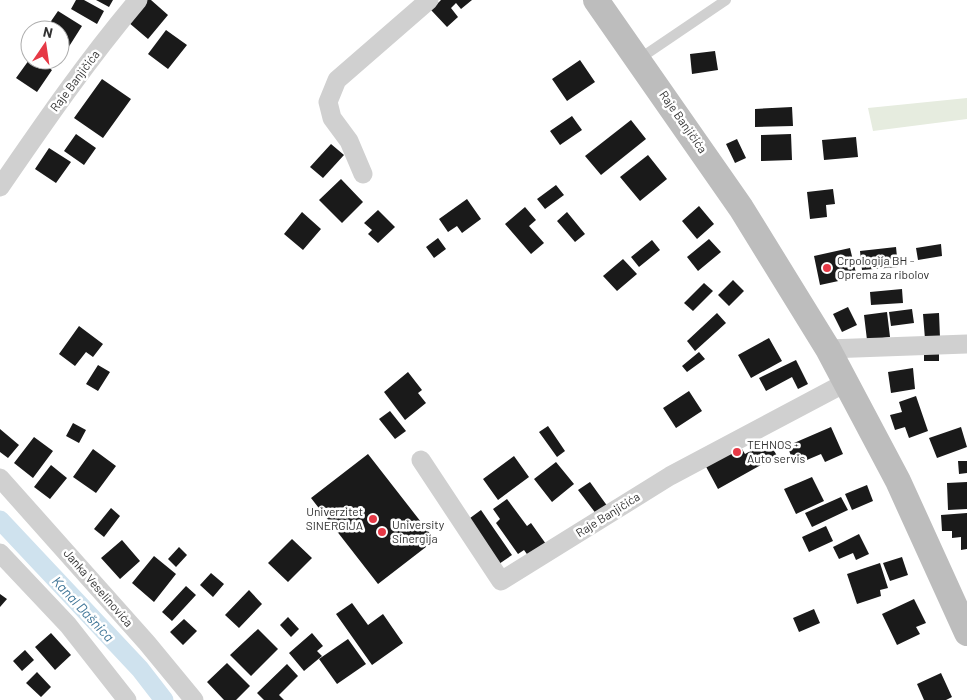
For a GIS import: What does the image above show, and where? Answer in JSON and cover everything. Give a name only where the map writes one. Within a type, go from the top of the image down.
[{"type":"main road","name":"Raje Banjičića","points":[[596,0],[742,208],[828,349],[898,481],[967,633]]},
{"type":"street","name":"Raje Banjičića","points":[[0,187],[97,50],[138,0]]},
{"type":"street","points":[[363,174],[348,141],[332,118],[328,102],[337,80],[429,0]]},
{"type":"street","points":[[828,349],[967,344]]},
{"type":"street","name":"Raje Banjičića","points":[[421,460],[501,581],[670,476],[845,383]]},
{"type":"street","name":"Janka Veselinovića","points":[[0,478],[141,636],[194,700]]},
{"type":"street","points":[[0,553],[68,625],[128,700]]},
{"type":"lane","points":[[639,59],[726,0]]},
{"type":"shaded area","points":[[967,98],[967,119],[873,131],[868,108]]},
{"type":"building","points":[[76,0],[84,0],[104,11],[97,24],[71,9]]},
{"type":"building","points":[[96,0],[113,0],[109,7]]},
{"type":"building","points":[[147,0],[151,0],[168,15],[148,39],[128,22]]},
{"type":"building","points":[[441,0],[472,0],[461,9],[456,3],[451,8],[458,17],[447,27],[431,10]]},
{"type":"building","points":[[58,11],[82,26],[70,45],[70,20],[52,20]]},
{"type":"building","points":[[166,30],[187,45],[168,69],[148,54]]},
{"type":"building","points":[[715,51],[718,70],[692,74],[690,54]]},
{"type":"building","points":[[580,60],[595,82],[567,101],[552,79]]},
{"type":"building","points":[[22,70],[52,70],[37,92],[16,78]]},
{"type":"building","points":[[102,79],[131,99],[103,138],[74,118]]},
{"type":"building","points":[[792,107],[793,126],[755,127],[755,109]]},
{"type":"building","points":[[572,116],[582,130],[560,145],[550,131]]},
{"type":"building","points":[[631,120],[646,139],[601,175],[585,156]]},
{"type":"building","points":[[76,134],[96,148],[84,165],[64,151]]},
{"type":"building","points":[[791,134],[792,160],[761,161],[761,135]]},
{"type":"building","points":[[856,137],[858,157],[824,160],[822,140]]},
{"type":"building","points":[[737,139],[746,158],[735,163],[726,144]]},
{"type":"building","points":[[331,144],[344,155],[323,178],[310,167]]},
{"type":"building","points":[[49,148],[71,162],[56,183],[35,169]]},
{"type":"building","points":[[648,155],[667,179],[640,201],[620,177]]},
{"type":"building","points":[[341,179],[363,202],[342,223],[319,200]]},
{"type":"building","points":[[556,185],[564,195],[545,209],[537,199]]},
{"type":"building","points":[[833,189],[835,204],[826,205],[827,217],[810,219],[807,192]]},
{"type":"building","points":[[467,199],[481,219],[462,233],[457,226],[448,232],[439,219]]},
{"type":"building","points":[[699,206],[714,224],[697,239],[682,221]]},
{"type":"building","points":[[525,207],[536,220],[529,226],[544,243],[531,254],[505,224]]},
{"type":"building","points":[[378,210],[395,227],[378,243],[368,234],[372,230],[364,223]]},
{"type":"building","points":[[302,212],[321,229],[303,250],[284,234]]},
{"type":"building","points":[[567,212],[585,234],[575,242],[557,221]]},
{"type":"building","points":[[438,238],[446,249],[434,258],[426,247]]},
{"type":"building","points":[[709,239],[721,252],[698,271],[687,257]]},
{"type":"building","points":[[652,240],[660,250],[639,267],[631,257]]},
{"type":"building","points":[[941,244],[942,256],[918,260],[916,248]]},
{"type":"building","points":[[896,247],[898,267],[862,270],[860,251]]},
{"type":"building","points":[[850,248],[857,277],[820,285],[814,256]]},
{"type":"building","points":[[623,259],[637,274],[617,291],[603,276]]},
{"type":"building","points":[[733,280],[744,291],[729,306],[718,295]]},
{"type":"building","points":[[704,283],[713,291],[693,311],[684,303]]},
{"type":"building","points":[[902,289],[903,303],[871,305],[870,292]]},
{"type":"building","points":[[848,307],[857,325],[842,332],[833,314]]},
{"type":"building","points":[[912,309],[914,323],[891,326],[889,312]]},
{"type":"building","points":[[887,312],[890,337],[867,340],[864,315]]},
{"type":"building","points":[[717,313],[726,323],[695,351],[687,341]]},
{"type":"building","points":[[939,313],[940,338],[925,339],[923,314]]},
{"type":"building","points":[[79,326],[103,344],[93,357],[86,352],[75,366],[59,354]]},
{"type":"building","points":[[769,338],[782,361],[751,378],[738,355]]},
{"type":"building","points":[[699,352],[705,359],[687,372],[682,366]]},
{"type":"building","points":[[924,353],[939,353],[939,361],[924,361]]},
{"type":"building","points":[[796,360],[808,384],[798,389],[792,377],[766,391],[759,378]]},
{"type":"building","points":[[98,365],[110,372],[98,391],[86,384]]},
{"type":"building","points":[[913,368],[915,389],[891,393],[888,372]]},
{"type":"building","points":[[408,372],[422,390],[418,393],[426,403],[405,420],[384,392]]},
{"type":"building","points":[[689,391],[702,411],[676,428],[663,408]]},
{"type":"building","points":[[916,396],[928,431],[909,438],[905,427],[895,430],[890,415],[902,412],[899,402]]},
{"type":"building","points":[[390,411],[406,431],[395,439],[379,419]]},
{"type":"building","points":[[73,423],[86,430],[79,443],[66,436]]},
{"type":"building","points":[[548,426],[565,451],[557,457],[539,432]]},
{"type":"building","points":[[831,427],[843,454],[825,462],[821,454],[795,465],[787,446]]},
{"type":"building","points":[[961,427],[967,447],[937,458],[929,438]]},
{"type":"building","points":[[0,429],[19,445],[8,458],[0,452]]},
{"type":"building","points":[[34,437],[53,451],[33,478],[14,463]]},
{"type":"building","points":[[769,441],[777,456],[718,489],[704,463],[739,444],[745,454]]},
{"type":"building","points":[[93,449],[116,466],[96,493],[73,477]]},
{"type":"building","name":"Univerzitet SINERGIJA","points":[[368,454],[435,540],[378,584],[311,498]]},
{"type":"building","points":[[514,456],[529,477],[498,500],[483,479]]},
{"type":"building","points":[[958,461],[967,461],[967,473],[959,474]]},
{"type":"building","points":[[556,462],[574,484],[552,502],[534,479]]},
{"type":"building","points":[[51,465],[67,478],[50,499],[34,487]]},
{"type":"building","points":[[812,477],[824,501],[796,514],[784,489]]},
{"type":"building","points":[[590,482],[608,507],[597,515],[578,490]]},
{"type":"building","points":[[967,482],[967,509],[948,510],[947,483]]},
{"type":"building","points":[[867,485],[873,501],[852,510],[845,494]]},
{"type":"building","points":[[841,497],[848,510],[812,527],[805,513]]},
{"type":"building","points":[[507,499],[527,526],[531,523],[546,544],[529,557],[524,550],[518,554],[496,523],[500,519],[493,509]]},
{"type":"building","points":[[111,508],[120,516],[104,537],[94,529]]},
{"type":"building","points":[[481,510],[512,555],[496,566],[466,521]]},
{"type":"building","points":[[967,513],[967,549],[961,550],[961,537],[952,538],[952,531],[942,531],[941,515]]},
{"type":"building","points":[[826,526],[833,541],[809,552],[802,537]]},
{"type":"building","points":[[859,534],[869,554],[856,560],[853,553],[839,559],[833,547]]},
{"type":"building","points":[[292,539],[312,558],[288,582],[268,563]]},
{"type":"building","points":[[122,540],[140,561],[120,579],[101,558]]},
{"type":"building","points":[[179,547],[187,555],[176,567],[168,559]]},
{"type":"building","points":[[154,556],[176,574],[154,602],[132,583]]},
{"type":"building","points":[[902,557],[908,575],[890,581],[883,563]]},
{"type":"building","points":[[880,563],[888,588],[880,590],[881,596],[857,604],[847,574]]},
{"type":"building","points":[[211,573],[224,584],[213,597],[200,585]]},
{"type":"building","points":[[186,586],[196,595],[172,621],[162,612]]},
{"type":"building","points":[[249,590],[262,604],[239,628],[225,615]]},
{"type":"building","points":[[0,594],[7,599],[0,607]]},
{"type":"building","points":[[914,599],[926,623],[916,627],[920,634],[897,645],[882,614]]},
{"type":"building","points":[[352,603],[368,625],[383,614],[403,643],[372,665],[336,614]]},
{"type":"building","points":[[814,609],[820,623],[799,632],[793,618]]},
{"type":"building","points":[[288,617],[299,629],[291,637],[280,625]]},
{"type":"building","points":[[184,619],[197,631],[183,645],[170,632]]},
{"type":"building","points":[[258,629],[278,649],[251,676],[230,655]]},
{"type":"building","points":[[51,633],[71,655],[55,670],[35,647]]},
{"type":"building","points":[[312,633],[323,646],[317,651],[322,656],[304,671],[289,653]]},
{"type":"building","points":[[348,639],[366,664],[337,684],[319,659]]},
{"type":"building","points":[[25,650],[34,660],[22,671],[13,661]]},
{"type":"building","points":[[227,663],[250,686],[236,700],[224,700],[207,682]]},
{"type":"building","points":[[287,664],[298,676],[279,695],[284,700],[264,700],[257,693]]},
{"type":"building","points":[[37,672],[51,687],[41,697],[26,683]]},
{"type":"building","points":[[941,673],[952,697],[946,700],[924,700],[917,684]]},
{"type":"waterway","name":"Kanal Dašnica","points":[[0,520],[140,669],[164,700]]},
{"type":"place","name":"Crpologija BH - Oprema za ribolov","points":[[827,268]]},
{"type":"place","name":"TEHNOS - Auto servis","points":[[737,452]]},
{"type":"place","name":"Univerzitet SINERGIJA","points":[[373,519]]},
{"type":"place","name":"University Sinergija","points":[[382,532]]}]
